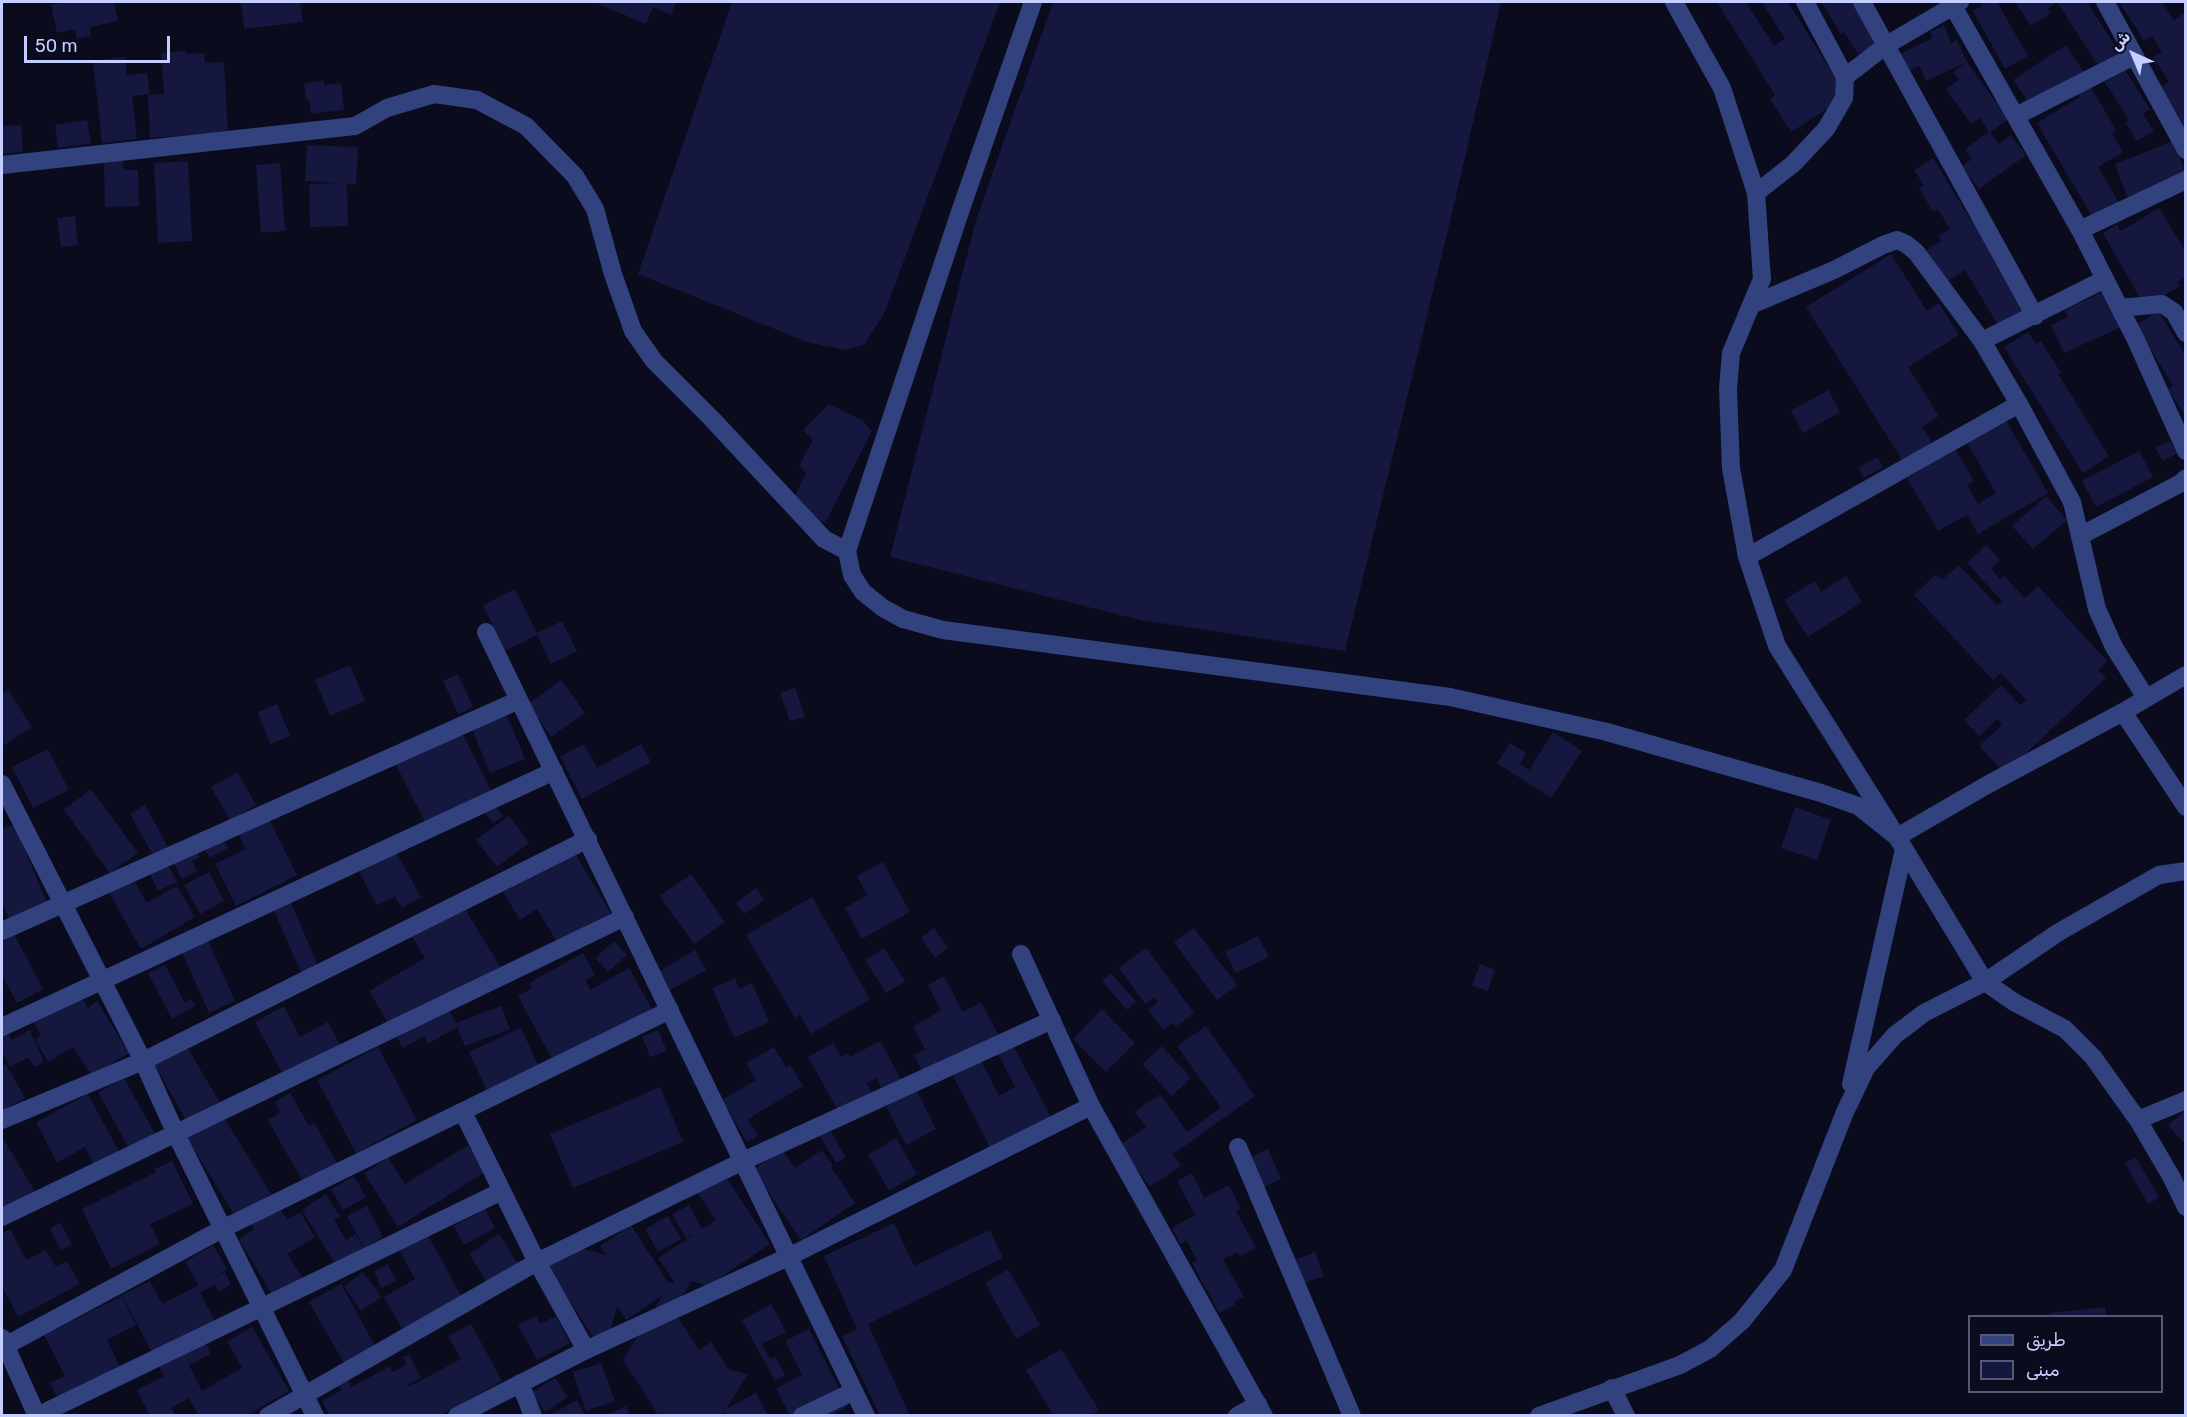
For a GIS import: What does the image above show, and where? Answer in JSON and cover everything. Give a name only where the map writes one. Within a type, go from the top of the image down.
[{"type":"street","points":[[1033,2],[847,551],[852,575],[863,592],[882,608],[903,619],[943,630],[1450,697],[1607,732],[1821,793],[1858,806],[1900,843]]},
{"type":"street","points":[[1674,2],[1722,88],[1756,193],[1762,279],[1731,353],[1728,389],[1731,468],[1747,557],[1778,646],[1985,982],[2014,1002],[2065,1029],[2093,1057],[2138,1120],[2186,1207]]},
{"type":"street","points":[[1756,193],[1793,164],[1826,129],[1844,98],[1845,77],[1805,2]]},
{"type":"street","points":[[1862,2],[2036,316]]},
{"type":"street","points":[[2105,2],[2186,150]]},
{"type":"street","points":[[1845,77],[1885,46],[1956,4],[2080,230],[2120,308],[2186,451]]},
{"type":"street","points":[[2016,116],[2134,56]]},
{"type":"street","points":[[2,165],[355,126],[387,108],[434,94],[477,100],[526,126],[575,176],[595,210],[613,274],[633,331],[654,361],[711,418],[824,539],[847,551]]},
{"type":"street","points":[[2080,230],[2186,180]]},
{"type":"street","points":[[1751,305],[1896,240],[1916,252],[1982,341],[2072,502],[2097,609],[2114,647],[2146,698]]},
{"type":"street","points":[[1982,341],[2036,316],[2105,279]]},
{"type":"street","points":[[2120,308],[2162,304],[2174,312],[2186,333]]},
{"type":"street","points":[[1747,557],[2019,404]]},
{"type":"street","points":[[2080,536],[2181,483],[2186,478]]},
{"type":"street","points":[[486,632],[866,1416]]},
{"type":"street","points":[[1845,1112],[1900,843],[1987,785],[2123,712],[2186,675]]},
{"type":"street","points":[[2,932],[519,700]]},
{"type":"street","points":[[2123,712],[2186,807]]},
{"type":"street","points":[[2,1027],[554,771]]},
{"type":"street","points":[[2,784],[143,1061],[222,1229],[262,1305],[315,1416]]},
{"type":"street","points":[[2,1120],[143,1061],[588,839]]},
{"type":"street","points":[[1539,1416],[1680,1365],[1710,1349],[1742,1321],[1783,1270],[1845,1112],[1866,1068],[1895,1035],[1924,1013],[1985,982],[2059,932],[2159,875],[2186,871]]},
{"type":"street","points":[[2,1217],[625,917]]},
{"type":"street","points":[[1022,954],[1091,1106],[1261,1410],[1237,1416]]},
{"type":"street","points":[[502,1191],[262,1305],[37,1416],[3,1342],[222,1229],[670,1010]]},
{"type":"street","points":[[268,1416],[537,1262],[743,1161],[1052,1020]]},
{"type":"street","points":[[2138,1120],[2186,1100]]},
{"type":"street","points":[[457,1416],[586,1350],[788,1257],[1091,1106]]},
{"type":"street","points":[[464,1112],[537,1262],[586,1350]]},
{"type":"street","points":[[1239,1147],[1352,1416]]},
{"type":"street","points":[[520,1383],[533,1416]]},
{"type":"street","points":[[1612,1388],[1626,1416]]},
{"type":"street","points":[[802,1416],[854,1391]]},
{"type":"building","points":[[66,2],[114,2],[118,21],[90,27],[91,36],[77,39],[75,29],[57,33],[51,5]]},
{"type":"building","points":[[241,2],[300,2],[303,22],[244,29]]},
{"type":"building","points":[[594,2],[676,2],[671,15],[653,7],[646,24]]},
{"type":"building","points":[[732,2],[1000,2],[884,314],[864,345],[845,350],[807,342],[638,274]]},
{"type":"building","points":[[1053,2],[1501,2],[1345,651],[1140,620],[890,557],[976,220]]},
{"type":"building","points":[[1717,2],[1746,2],[1774,46],[1785,39],[1762,2],[1788,2],[1847,96],[1791,132],[1770,99],[1775,95]]},
{"type":"building","points":[[1821,2],[1860,2],[1863,6],[1856,10],[1866,26],[1880,41],[1858,54],[1844,32],[1841,34]]},
{"type":"building","points":[[1980,2],[1997,2],[2028,56],[2005,69],[1973,11],[1982,6]]},
{"type":"building","points":[[2015,2],[2057,2],[2048,9],[2051,13],[2031,26]]},
{"type":"building","points":[[2057,2],[2087,2],[2122,57],[2101,70]]},
{"type":"building","points":[[2119,2],[2162,2],[2174,20],[2186,12],[2186,133],[2158,89],[2169,82],[2153,57],[2162,52],[2152,36],[2144,41]]},
{"type":"building","points":[[1944,25],[1951,43],[1957,40],[1967,62],[1926,81],[1919,66],[1908,71],[1900,54],[1933,38],[1930,32]]},
{"type":"building","points":[[2066,45],[2087,77],[2035,112],[2013,80]]},
{"type":"building","points":[[185,51],[186,54],[204,53],[205,63],[224,62],[228,133],[150,138],[148,95],[164,94],[161,53]]},
{"type":"building","points":[[125,57],[127,75],[147,73],[150,94],[132,96],[137,139],[102,143],[93,61]]},
{"type":"building","points":[[1967,62],[2008,119],[1990,133],[1999,144],[2011,135],[2026,155],[1979,189],[1962,166],[1972,159],[1965,149],[1989,132],[1980,118],[1971,124],[1946,89],[1959,80],[1953,72]]},
{"type":"building","points":[[2125,70],[2150,109],[2143,114],[2154,131],[2137,141],[2125,122],[2129,120],[2105,82]]},
{"type":"building","points":[[324,80],[324,85],[341,83],[344,110],[311,114],[304,83]]},
{"type":"building","points":[[2091,87],[2116,130],[2112,133],[2123,152],[2098,167],[2126,215],[2096,223],[2037,123],[2080,97],[2078,94]]},
{"type":"building","points":[[87,120],[91,143],[58,148],[55,125]]},
{"type":"building","points":[[21,125],[23,152],[2,154],[2,126]]},
{"type":"building","points":[[2173,141],[2186,175],[2128,199],[2115,164]]},
{"type":"building","points":[[307,145],[358,147],[356,185],[347,184],[348,226],[310,227],[309,184],[343,183],[305,181]]},
{"type":"building","points":[[1933,158],[1970,219],[1973,217],[2028,314],[2001,330],[1965,270],[1943,284],[1923,252],[1941,241],[1938,236],[1950,229],[1938,209],[1933,212],[1919,188],[1924,185],[1914,170]]},
{"type":"building","points":[[104,161],[123,161],[124,170],[138,170],[139,206],[105,207]]},
{"type":"building","points":[[188,161],[192,241],[158,243],[154,163]]},
{"type":"building","points":[[280,163],[285,231],[261,233],[256,165]]},
{"type":"building","points":[[2159,208],[2186,252],[2186,277],[2177,282],[2180,286],[2145,307],[2103,233],[2117,225],[2121,231]]},
{"type":"building","points":[[75,216],[78,245],[61,247],[57,218]]},
{"type":"building","points":[[1891,254],[1927,311],[1939,303],[1959,335],[1908,367],[1939,416],[1922,427],[1933,444],[1904,463],[1806,307]]},
{"type":"building","points":[[2105,291],[2121,327],[2064,353],[2051,325],[2068,317],[2064,310]]},
{"type":"building","points":[[2158,311],[2186,356],[2186,417],[2168,389],[2173,386],[2136,325]]},
{"type":"building","points":[[2028,332],[2036,344],[2041,341],[2061,373],[2058,374],[2109,456],[2083,473],[2004,347]]},
{"type":"building","points":[[1828,390],[1840,412],[1803,433],[1791,411]]},
{"type":"building","points":[[829,404],[862,420],[872,431],[825,523],[816,519],[795,495],[806,473],[799,466],[813,440],[803,430]]},
{"type":"building","points":[[2004,417],[2048,493],[1978,534],[1967,515],[1938,531],[1907,478],[1956,450],[1974,481],[1967,485],[1978,504],[1996,493],[1965,439]]},
{"type":"building","points":[[2170,441],[2177,453],[2163,461],[2155,448]]},
{"type":"building","points":[[2139,451],[2153,477],[2096,507],[2082,481]]},
{"type":"building","points":[[1877,457],[1883,467],[1864,478],[1858,468]]},
{"type":"building","points":[[2046,496],[2067,520],[2033,549],[2012,526]]},
{"type":"building","points":[[1986,545],[2000,560],[1991,569],[2000,579],[2004,576],[2025,598],[2038,586],[2107,661],[2098,670],[2106,678],[2005,773],[1979,746],[2002,725],[1997,719],[1979,736],[1964,720],[2001,685],[2020,705],[2026,700],[2001,673],[1993,680],[1914,595],[1936,574],[1942,580],[1959,565],[1997,605],[2002,601],[1967,563]]},
{"type":"building","points":[[1846,576],[1862,602],[1808,637],[1784,600],[1815,581],[1821,592]]},
{"type":"building","points":[[515,589],[537,633],[562,621],[577,651],[551,664],[537,635],[505,651],[483,605]]},
{"type":"building","points":[[350,665],[365,701],[330,716],[315,680]]},
{"type":"building","points":[[458,674],[473,707],[458,714],[443,681]]},
{"type":"building","points":[[561,680],[585,713],[551,737],[528,704]]},
{"type":"building","points":[[795,688],[805,717],[790,721],[780,693]]},
{"type":"building","points":[[8,690],[32,727],[4,745],[2,740],[2,694]]},
{"type":"building","points":[[277,704],[290,736],[270,744],[258,712]]},
{"type":"building","points":[[507,715],[525,759],[490,773],[472,729]]},
{"type":"building","points":[[461,731],[493,794],[487,797],[485,793],[426,824],[396,765]]},
{"type":"building","points":[[1553,732],[1582,751],[1551,798],[1497,763],[1510,743],[1526,753],[1520,764],[1529,770]]},
{"type":"building","points":[[584,744],[597,768],[641,744],[651,762],[582,799],[560,757]]},
{"type":"building","points":[[48,749],[69,790],[33,808],[12,767]]},
{"type":"building","points":[[237,772],[256,805],[230,820],[211,787]]},
{"type":"building","points":[[91,789],[138,853],[110,873],[64,810]]},
{"type":"building","points":[[145,805],[168,847],[153,855],[130,814]]},
{"type":"building","points":[[494,805],[503,816],[494,823],[485,813]]},
{"type":"building","points":[[1795,807],[1831,820],[1817,860],[1781,848]]},
{"type":"building","points":[[509,816],[529,843],[497,867],[476,840]]},
{"type":"building","points":[[269,819],[297,875],[236,906],[215,864],[246,849],[238,834]]},
{"type":"building","points":[[14,824],[49,908],[9,919],[2,901],[2,829]]},
{"type":"building","points":[[223,838],[228,848],[210,858],[204,848]]},
{"type":"building","points":[[555,845],[561,854],[571,847],[611,913],[559,945],[537,909],[520,920],[503,892],[543,852]]},
{"type":"building","points":[[197,851],[200,857],[192,861],[197,871],[182,879],[174,863]]},
{"type":"building","points":[[396,852],[421,897],[402,908],[395,896],[377,905],[359,872]]},
{"type":"building","points":[[883,862],[910,912],[862,939],[845,908],[867,895],[857,876]]},
{"type":"building","points":[[168,865],[177,882],[158,891],[150,874]]},
{"type":"building","points":[[209,872],[224,901],[200,914],[184,885]]},
{"type":"building","points":[[691,874],[725,922],[694,944],[660,896]]},
{"type":"building","points":[[132,877],[147,903],[177,886],[195,917],[141,949],[108,891]]},
{"type":"building","points":[[756,888],[764,900],[744,914],[736,903]]},
{"type":"building","points":[[812,897],[870,999],[811,1034],[800,1015],[795,1018],[746,935]]},
{"type":"building","points":[[289,898],[320,970],[303,977],[272,906]]},
{"type":"building","points":[[461,902],[502,970],[444,1003],[456,1023],[501,1006],[510,1029],[465,1046],[457,1027],[428,1044],[424,1036],[403,1048],[369,991],[425,958],[408,930]]},
{"type":"building","points":[[934,928],[948,948],[935,958],[921,938]]},
{"type":"building","points":[[1194,928],[1237,985],[1217,1000],[1174,942]]},
{"type":"building","points":[[12,930],[43,989],[17,1003],[2,975],[2,935]]},
{"type":"building","points":[[205,934],[235,1001],[209,1013],[179,946]]},
{"type":"building","points":[[1258,936],[1269,957],[1236,973],[1225,952]]},
{"type":"building","points":[[614,941],[627,955],[608,972],[595,958]]},
{"type":"building","points":[[884,948],[905,981],[886,993],[865,960]]},
{"type":"building","points":[[1146,948],[1194,1013],[1175,1027],[1172,1023],[1163,1030],[1148,1010],[1158,1002],[1154,997],[1145,1004],[1119,968]]},
{"type":"building","points":[[695,950],[706,970],[670,990],[660,971]]},
{"type":"building","points":[[583,953],[595,975],[586,980],[590,990],[629,968],[652,1009],[554,1063],[518,996],[532,988],[529,983]]},
{"type":"building","points":[[1480,964],[1495,970],[1488,991],[1472,986]]},
{"type":"building","points":[[165,965],[185,1003],[191,999],[195,1006],[172,1019],[148,973]]},
{"type":"building","points":[[1111,973],[1136,1002],[1127,1010],[1102,981]]},
{"type":"building","points":[[944,976],[963,1012],[981,1002],[999,1036],[975,1048],[999,1096],[1015,1087],[994,1046],[1009,1038],[1051,1117],[991,1149],[950,1070],[924,1075],[914,1055],[925,1049],[913,1026],[941,1011],[928,985]]},
{"type":"building","points":[[735,978],[739,989],[752,983],[769,1022],[734,1038],[712,988]]},
{"type":"building","points":[[80,995],[88,1008],[97,1001],[129,1053],[92,1076],[73,1047],[48,1062],[35,1039],[41,1035],[33,1022]]},
{"type":"building","points":[[284,1006],[300,1037],[328,1022],[344,1052],[287,1082],[255,1022]]},
{"type":"building","points":[[1102,1009],[1135,1043],[1106,1072],[1073,1039]]},
{"type":"building","points":[[1206,1026],[1255,1096],[1173,1154],[1181,1166],[1150,1187],[1120,1145],[1146,1127],[1135,1112],[1160,1094],[1187,1132],[1221,1108],[1177,1046]]},
{"type":"building","points":[[521,1028],[539,1067],[487,1091],[469,1052]]},
{"type":"building","points":[[6,1029],[11,1040],[30,1030],[44,1062],[34,1067],[29,1057],[10,1067],[2,1051],[2,1032]]},
{"type":"building","points":[[658,1030],[667,1051],[650,1057],[642,1036]]},
{"type":"building","points":[[183,1040],[223,1108],[190,1127],[151,1059]]},
{"type":"building","points":[[880,1041],[901,1079],[882,1089],[876,1078],[867,1083],[872,1093],[839,1112],[808,1057],[833,1043],[841,1057],[847,1053],[850,1057]]},
{"type":"building","points":[[1162,1046],[1191,1078],[1172,1096],[1142,1064]]},
{"type":"building","points":[[378,1047],[417,1120],[356,1153],[317,1080]]},
{"type":"building","points":[[774,1047],[786,1067],[790,1065],[803,1086],[748,1119],[758,1136],[747,1142],[722,1100],[756,1080],[746,1063]]},
{"type":"building","points":[[6,1064],[25,1098],[2,1111],[2,1066]]},
{"type":"building","points":[[124,1078],[159,1141],[133,1156],[98,1092]]},
{"type":"building","points":[[660,1087],[683,1142],[573,1188],[550,1134]]},
{"type":"building","points":[[917,1091],[936,1129],[906,1145],[886,1106]]},
{"type":"building","points":[[290,1093],[309,1126],[314,1122],[338,1165],[304,1184],[268,1120],[281,1112],[275,1102]]},
{"type":"building","points":[[88,1094],[124,1161],[99,1174],[85,1147],[57,1163],[36,1122]]},
{"type":"building","points":[[2186,1110],[2186,1145],[2168,1125]]},
{"type":"building","points":[[223,1116],[271,1194],[235,1216],[187,1138]]},
{"type":"building","points":[[827,1125],[846,1158],[836,1163],[817,1131]]},
{"type":"building","points":[[3,1138],[37,1195],[7,1213],[2,1203]]},
{"type":"building","points":[[896,1138],[917,1174],[889,1191],[868,1155]]},
{"type":"building","points":[[468,1145],[485,1172],[398,1227],[364,1173],[388,1158],[405,1184]]},
{"type":"building","points":[[782,1149],[795,1168],[822,1150],[855,1203],[801,1240],[753,1170]]},
{"type":"building","points":[[1268,1149],[1281,1179],[1257,1190],[1244,1160]]},
{"type":"building","points":[[2136,1157],[2159,1198],[2148,1204],[2125,1163]]},
{"type":"building","points":[[172,1161],[193,1204],[150,1224],[160,1244],[111,1269],[82,1209],[156,1172],[155,1169]]},
{"type":"building","points":[[722,1171],[770,1244],[708,1286],[692,1281],[673,1310],[699,1350],[711,1342],[728,1369],[748,1374],[726,1409],[756,1393],[768,1416],[727,1416],[725,1411],[722,1416],[659,1416],[623,1360],[663,1295],[626,1320],[617,1307],[610,1332],[596,1341],[545,1264],[572,1246],[606,1255],[600,1246],[631,1225],[668,1282],[675,1283],[658,1258],[695,1234],[686,1238],[672,1214],[689,1205],[702,1229],[716,1220],[695,1189]]},
{"type":"building","points":[[1192,1173],[1204,1198],[1229,1185],[1241,1209],[1236,1211],[1256,1248],[1240,1257],[1238,1252],[1223,1259],[1244,1297],[1234,1302],[1235,1305],[1219,1313],[1192,1263],[1197,1260],[1187,1241],[1180,1244],[1172,1228],[1195,1215],[1177,1181]]},
{"type":"building","points":[[354,1176],[366,1197],[343,1210],[331,1189]]},
{"type":"building","points":[[326,1194],[340,1217],[334,1220],[346,1240],[355,1234],[365,1251],[338,1268],[302,1210]]},
{"type":"building","points":[[367,1206],[383,1237],[364,1248],[347,1216]]},
{"type":"building","points":[[279,1207],[287,1220],[300,1212],[315,1237],[287,1254],[305,1282],[275,1300],[239,1239],[254,1229],[251,1225]]},
{"type":"building","points":[[485,1209],[495,1228],[464,1245],[454,1226]]},
{"type":"building","points":[[668,1216],[681,1239],[658,1252],[645,1229]]},
{"type":"building","points":[[60,1223],[72,1244],[61,1250],[50,1229]]},
{"type":"building","points":[[894,1223],[914,1266],[990,1230],[1003,1258],[868,1324],[910,1416],[880,1416],[842,1336],[857,1329],[824,1256]]},
{"type":"building","points":[[10,1229],[26,1260],[46,1250],[56,1267],[67,1261],[80,1284],[18,1317],[2,1286],[2,1233]]},
{"type":"building","points":[[427,1234],[463,1299],[404,1332],[384,1297],[415,1279],[399,1250]]},
{"type":"building","points":[[499,1234],[520,1267],[490,1287],[469,1254]]},
{"type":"building","points":[[213,1245],[227,1269],[216,1276],[225,1272],[231,1285],[218,1292],[215,1285],[200,1292],[218,1327],[201,1335],[211,1354],[189,1365],[202,1391],[242,1368],[227,1341],[252,1327],[289,1391],[246,1416],[199,1416],[189,1398],[171,1408],[176,1416],[150,1416],[137,1390],[164,1376],[122,1295],[150,1281],[162,1304],[199,1285],[185,1262]]},
{"type":"building","points":[[1315,1252],[1324,1276],[1299,1285],[1290,1262]]},
{"type":"building","points":[[388,1264],[396,1281],[381,1288],[374,1271]]},
{"type":"building","points":[[1008,1269],[1040,1325],[1016,1339],[985,1283]]},
{"type":"building","points":[[363,1272],[381,1297],[361,1311],[344,1286]]},
{"type":"building","points":[[341,1284],[376,1348],[345,1365],[309,1302]]},
{"type":"building","points":[[122,1296],[136,1325],[107,1340],[127,1381],[63,1409],[50,1383],[65,1376],[44,1335]]},
{"type":"building","points":[[771,1304],[786,1332],[762,1344],[770,1359],[775,1356],[785,1375],[775,1381],[742,1320]]},
{"type":"building","points":[[2105,1307],[2106,1315],[2049,1315],[2049,1313]]},
{"type":"building","points":[[536,1316],[540,1324],[556,1316],[570,1343],[537,1360],[518,1325]]},
{"type":"building","points":[[471,1324],[502,1381],[439,1416],[330,1416],[322,1401],[341,1390],[337,1384],[347,1379],[351,1387],[390,1366],[393,1372],[407,1364],[403,1357],[409,1354],[421,1378],[407,1385],[408,1387],[461,1359],[448,1336]]},
{"type":"building","points":[[809,1329],[848,1406],[829,1416],[790,1416],[776,1388],[802,1375],[785,1341]]},
{"type":"building","points":[[1061,1349],[1099,1410],[1090,1416],[1054,1416],[1026,1370]]},
{"type":"building","points":[[601,1363],[615,1401],[586,1411],[573,1372]]},
{"type":"building","points":[[555,1378],[568,1397],[545,1412],[532,1392]]},
{"type":"building","points":[[577,1400],[585,1416],[548,1416]]},
{"type":"building","points":[[626,1406],[630,1416],[605,1416]]}]
